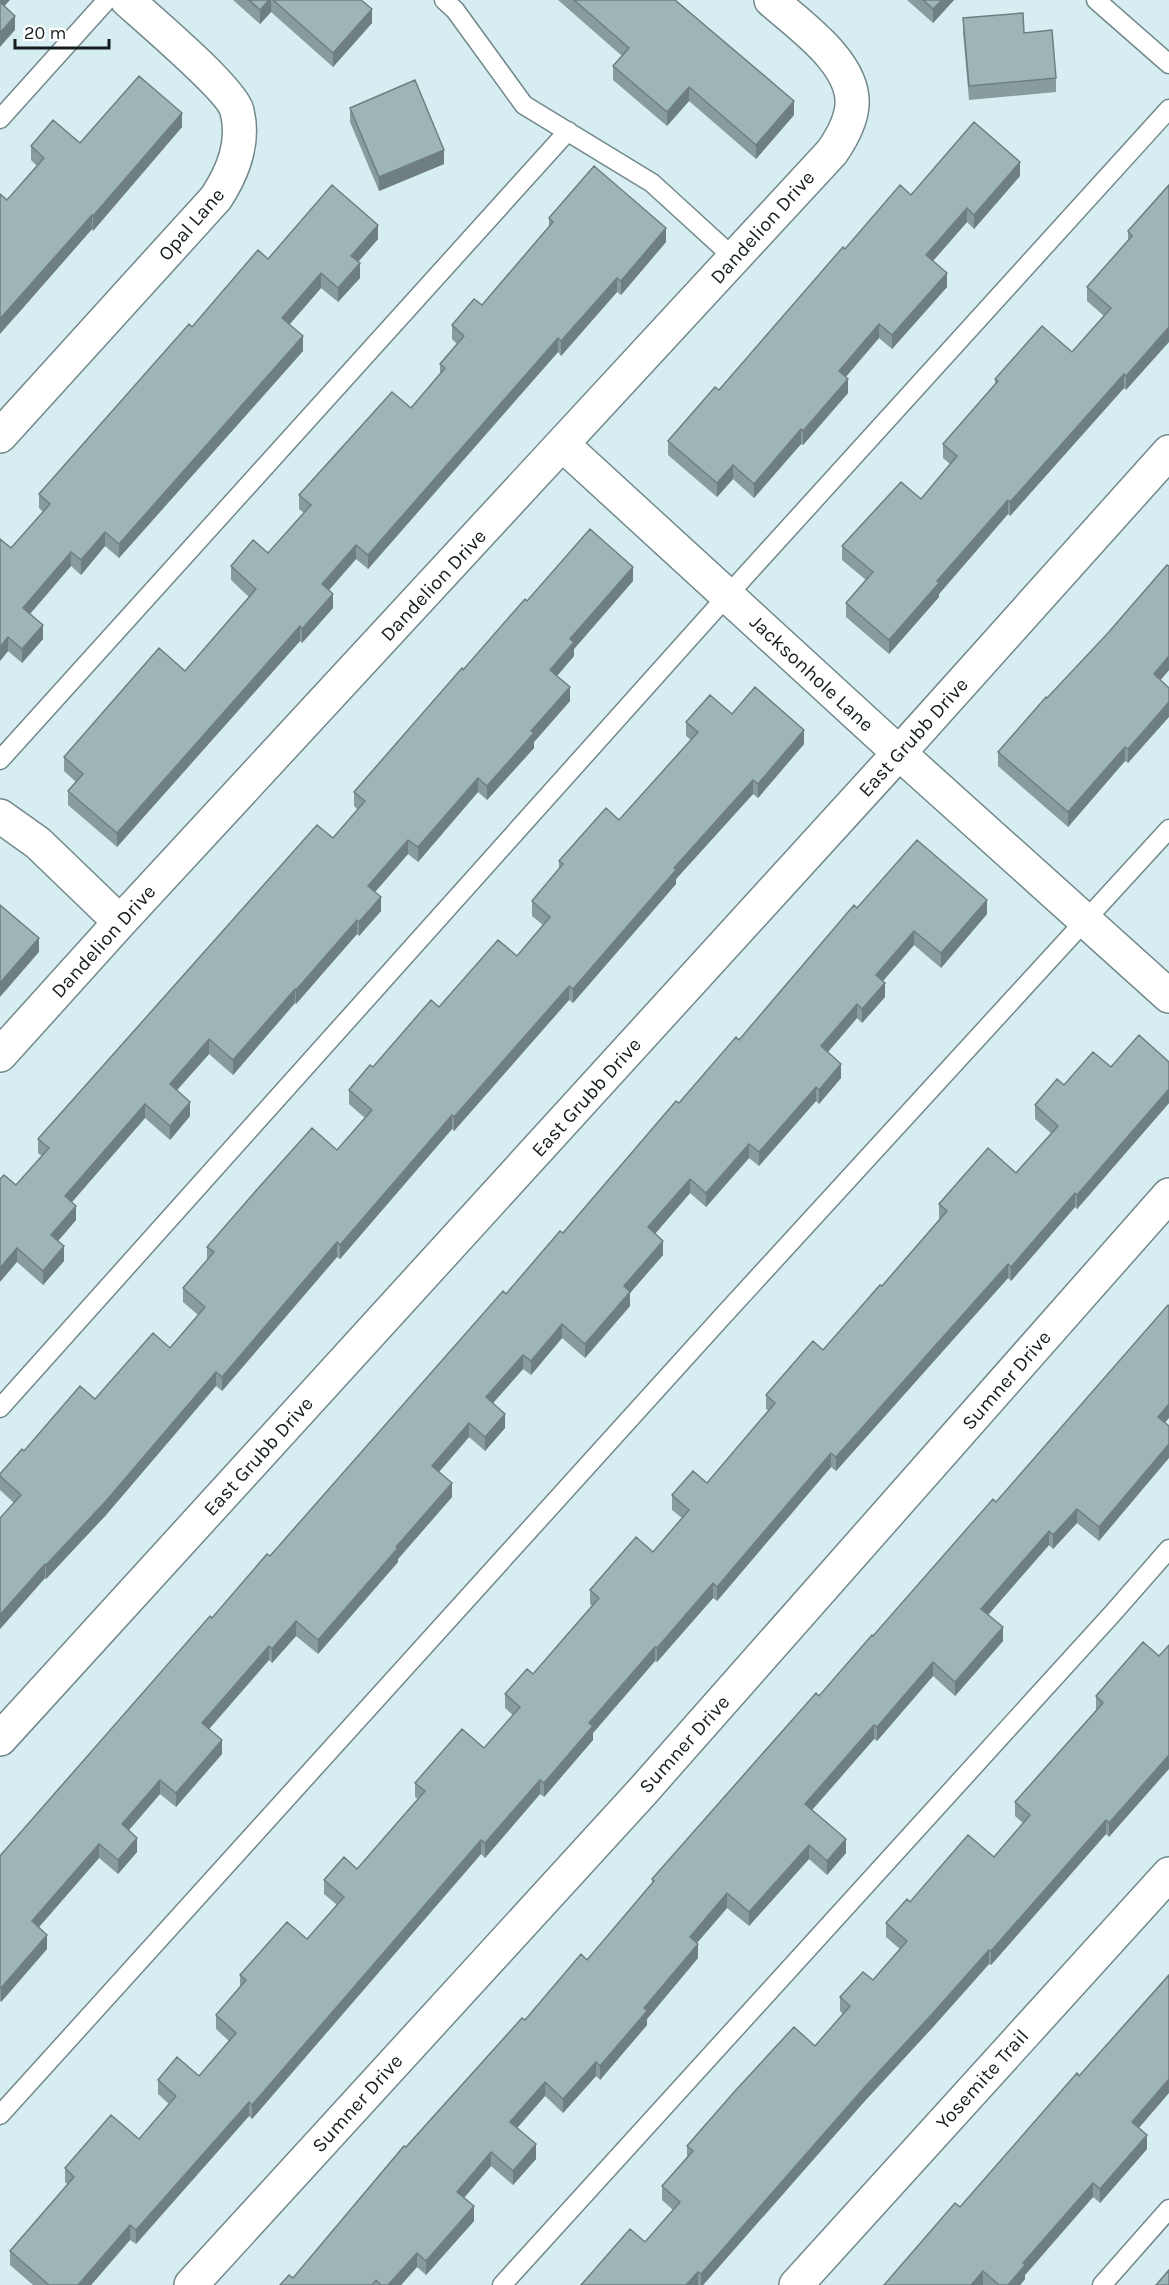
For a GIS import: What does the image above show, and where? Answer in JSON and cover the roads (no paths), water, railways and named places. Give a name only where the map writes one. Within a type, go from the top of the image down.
[{"type":"street","name":"Opal Lane","points":[[0,436],[216,198],[230,176],[236,159],[239,140],[237,110],[210,77],[127,0]]},
{"type":"street","name":"Dandelion Drive","points":[[0,1055],[120,922],[832,152],[841,138],[852,105],[849,86],[827,51],[771,0]]},
{"type":"street","name":"Jacksonhole Lane","points":[[563,445],[899,753],[1169,996]]},
{"type":"street","name":"East Grubb Drive","points":[[0,1739],[899,753],[1169,452]]},
{"type":"street","points":[[0,816],[38,843],[120,922]]},
{"type":"street","name":"Sumner Drive","points":[[191,2285],[642,1792],[1169,1195]]},
{"type":"street","name":"Yosemite Trail","points":[[796,2285],[1164,1888]]},
{"type":"lane","points":[[0,119],[106,0]]},
{"type":"lane","points":[[444,0],[454,10],[524,105],[652,183],[734,258]]},
{"type":"lane","points":[[1096,0],[1169,64]]},
{"type":"lane","points":[[0,1408],[728,596],[1169,109]]},
{"type":"lane","points":[[0,759],[568,131]]},
{"type":"lane","points":[[0,2115],[1169,829]]},
{"type":"lane","points":[[502,2285],[1169,1549]]},
{"type":"lane","points":[[1102,2285],[1169,2209]]}]
